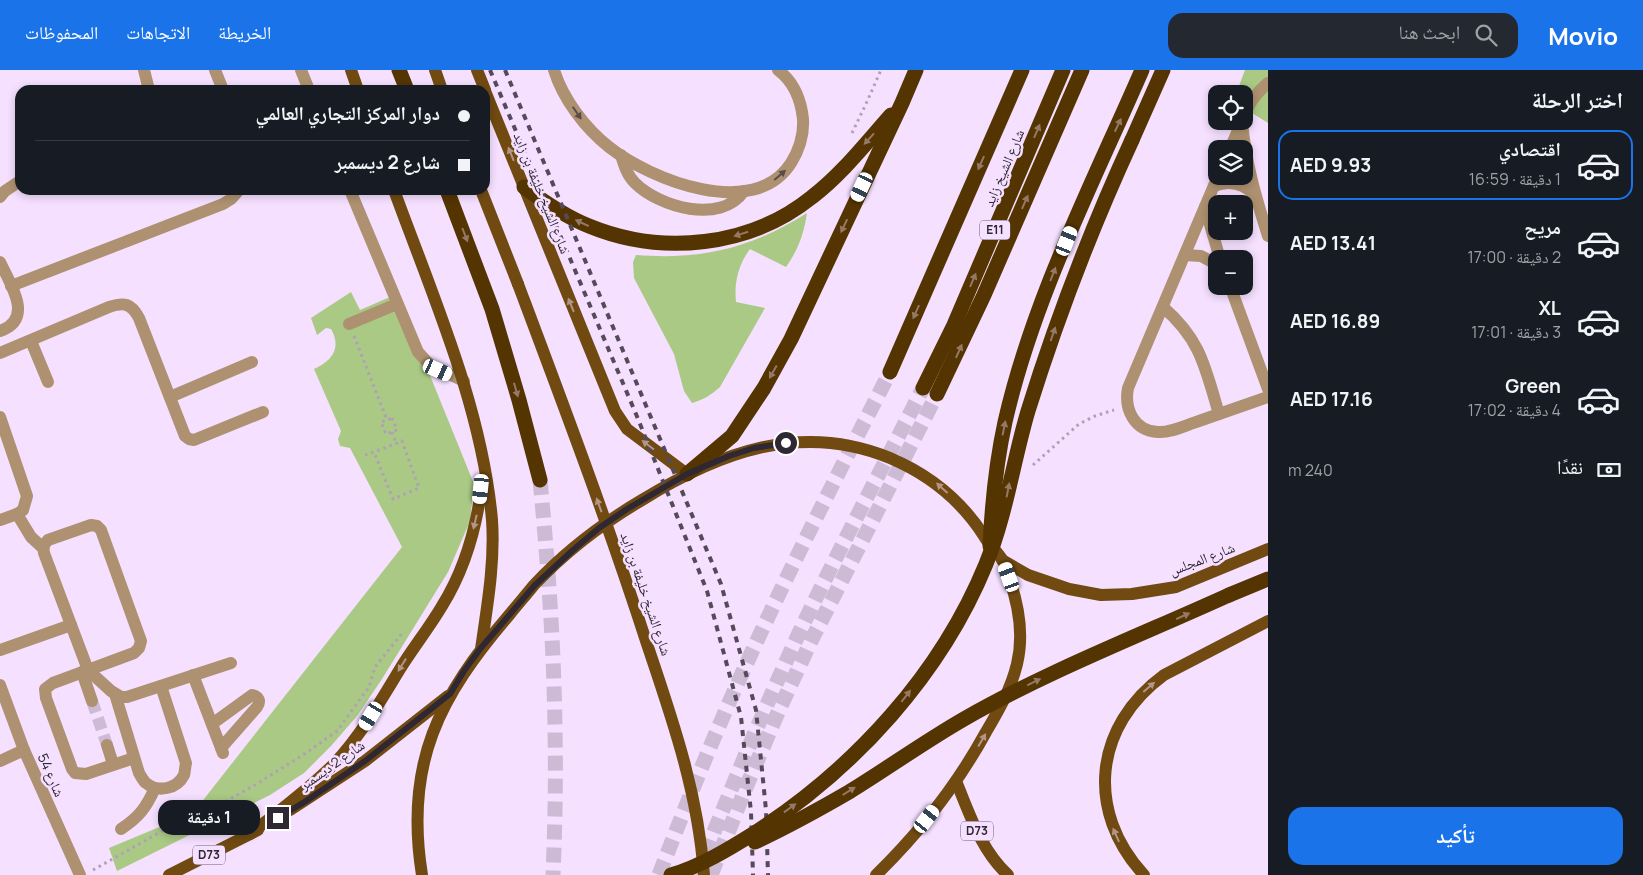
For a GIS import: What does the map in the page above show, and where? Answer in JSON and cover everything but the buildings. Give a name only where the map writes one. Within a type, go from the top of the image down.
[{"type":"highway","points":[[399,70],[405,85]]},
{"type":"highway","points":[[687,474],[732,436],[773,372],[791,339],[916,70]]},
{"type":"highway","name":"شارع الشيخ زايد","points":[[890,372],[1022,70]]},
{"type":"highway","name":"شارع الشيخ زايد","points":[[1063,70],[954,325],[930,391],[977,311],[1082,70]]},
{"type":"highway","points":[[990,546],[996,473],[1004,424],[1023,356],[1073,224],[1142,70]]},
{"type":"highway","points":[[711,858],[771,822],[820,785],[852,756],[905,698],[960,619],[987,563],[997,534],[1028,414],[1065,300],[1108,193],[1163,70]]},
{"type":"highway","points":[[524,187],[544,202],[573,219],[615,235],[671,244],[714,241],[758,228],[779,219],[811,198],[840,172],[902,103]]},
{"type":"highway","points":[[449,195],[492,309],[540,480]]},
{"type":"highway","points":[[671,875],[748,845],[816,811],[850,792],[939,734],[1010,694],[1055,672],[1268,579]]},
{"type":"main road","points":[[351,70],[356,85]]},
{"type":"main road","points":[[434,70],[440,85]]},
{"type":"main road","name":"شارع الشيخ خليفة بن زايد","points":[[476,70],[483,85]]},
{"type":"main road","name":"شارع الشيخ خليفة بن زايد","points":[[490,102],[615,411],[627,429],[687,474]]},
{"type":"main road","points":[[396,195],[464,381],[483,456],[492,522],[492,546],[488,600],[480,649]]},
{"type":"main road","name":"شارع الشيخ خليفة بن زايد","points":[[483,195],[573,430],[628,584],[678,737],[698,819],[704,875]]},
{"type":"main road","points":[[422,875],[416,826],[418,787],[424,758],[436,724],[450,694],[464,671],[480,649],[535,585],[573,550],[627,509],[687,474],[729,456],[762,447],[786,443],[817,442],[849,445],[880,454],[909,466],[936,483],[960,504],[1002,560],[1015,594],[1020,616],[1021,636],[1018,663],[1006,698],[956,781],[917,832],[876,875]]},
{"type":"main road","points":[[250,834],[316,780],[350,745],[365,726],[442,605],[462,565],[472,537],[480,500],[483,456]]},
{"type":"main road","name":"شارع المجلس","points":[[1002,560],[1028,575],[1070,589],[1101,595],[1132,594],[1176,587],[1268,549]]},
{"type":"main road","points":[[1144,875],[1123,850],[1113,827],[1107,804],[1105,771],[1108,755],[1119,724],[1138,697],[1164,675],[1268,621]]},
{"type":"main road","name":"شارع 2 ديسمبر","points":[[169,875],[250,834],[306,801],[365,761],[450,694]]},
{"type":"main road","name":"D73","points":[[956,781],[984,845],[998,866],[1008,875]]},
{"type":"street","points":[[144,70],[148,85]]},
{"type":"street","points":[[215,70],[221,85]]},
{"type":"street","points":[[301,70],[307,85]]},
{"type":"street","points":[[554,70],[566,96],[584,123],[608,147],[638,166],[668,179],[694,188],[717,191],[744,191],[759,188],[774,181],[786,171],[796,156],[802,138],[801,105],[794,88],[778,70]]},
{"type":"street","points":[[1253,98],[1268,84]]},
{"type":"street","points":[[1234,140],[1242,121],[1244,140]]},
{"type":"street","points":[[621,155],[623,165],[634,182],[666,203],[688,209],[720,208],[734,203],[744,191]]},
{"type":"street","points":[[0,197],[15,184]]},
{"type":"street","points":[[1214,185],[1128,388],[1127,406],[1130,415],[1136,422],[1143,427],[1159,432],[1168,431],[1268,397]]},
{"type":"street","points":[[1239,185],[1255,194]]},
{"type":"street","points":[[1253,185],[1268,236]]},
{"type":"street","points":[[11,286],[223,204],[235,195]]},
{"type":"street","points":[[352,195],[414,344],[423,359],[438,370],[464,381]]},
{"type":"street","points":[[1205,207],[1217,250]]},
{"type":"street","points":[[1185,255],[1201,256],[1208,260]]},
{"type":"street","points":[[0,262],[19,305],[18,314],[14,322],[8,328],[0,331]]},
{"type":"street","points":[[1233,295],[1268,389]]},
{"type":"street","points":[[0,353],[110,307],[118,304],[128,305],[135,310],[139,318],[185,436],[194,440],[263,412]]},
{"type":"street","points":[[349,324],[397,304]]},
{"type":"street","points":[[1163,307],[1186,329],[1194,343],[1204,365],[1219,414]]},
{"type":"street","points":[[31,340],[48,382]]},
{"type":"street","points":[[170,397],[252,362]]},
{"type":"street","points":[[0,416],[27,496],[23,510],[0,520]]},
{"type":"street","points":[[17,514],[31,537],[43,548],[71,625],[92,701]]},
{"type":"street","points":[[43,548],[48,540],[91,525],[97,526],[103,535],[141,641],[139,648],[134,653],[48,685],[46,698],[72,769],[76,773],[86,774],[134,758]]},
{"type":"street","points":[[0,650],[71,625]]},
{"type":"street","points":[[85,671],[115,694],[126,697],[231,663]]},
{"type":"street","points":[[193,676],[223,752],[260,703],[259,699],[252,695],[212,724]]},
{"type":"street","name":"شارع 54","points":[[0,685],[24,750],[80,875]]},
{"type":"street","points":[[115,694],[139,773],[145,783],[155,788],[167,789],[177,784],[184,774],[186,763],[161,686]]},
{"type":"street","points":[[107,745],[114,764]]},
{"type":"street","points":[[0,761],[24,750]]},
{"type":"street","points":[[121,829],[136,819],[148,805],[155,788]]},
{"type":"path","points":[[349,324],[387,420]]},
{"type":"path","points":[[1033,465],[1079,424],[1095,416],[1127,406]]},
{"type":"path","points":[[392,418],[397,430],[386,434],[381,422],[387,420],[392,418]]},
{"type":"path","points":[[392,432],[396,444]]},
{"type":"path","points":[[365,455],[402,441],[419,488],[393,499],[374,452]]},
{"type":"path","points":[[92,870],[187,817],[214,808],[230,799],[337,732],[369,687],[375,667],[403,632]]},
{"type":"green space","points":[[1245,70],[1268,70],[1268,123],[1253,114],[1253,85],[1239,85]]},
{"type":"green space","points":[[807,213],[800,242],[786,267],[750,249],[742,261],[738,274],[736,302],[765,308],[720,387],[707,397],[692,403],[684,391],[674,354],[634,278],[633,262],[636,255],[683,256],[725,249],[766,235]]},
{"type":"green space","points":[[351,292],[360,310],[397,294],[474,484],[470,521],[448,572],[382,679],[357,716],[304,773],[270,795],[117,871],[109,848],[193,813],[402,547],[350,448],[340,446],[338,439],[341,431],[314,369],[330,358],[336,342],[331,329],[326,328],[317,335],[311,318]]},
{"type":"tunnel","points":[[659,875],[712,743],[755,645],[814,522],[890,372]]},
{"type":"tunnel","points":[[697,875],[747,752],[800,631],[923,388]]},
{"type":"tunnel","points":[[711,875],[779,710],[813,637],[937,394]]},
{"type":"tunnel","points":[[540,480],[546,542],[553,668],[555,785],[553,875]]},
{"type":"tunnel","points":[[92,701],[107,745]]},
{"type":"railway","points":[[490,70],[636,414],[707,591],[741,717],[751,812],[753,875]]},
{"type":"railway","points":[[505,70],[721,584],[756,710],[766,810],[768,875]]},
{"type":"route","points":[[278,818],[365,761],[450,694],[480,649],[535,585],[599,528],[656,491],[687,474],[729,456],[754,448],[786,443]]}]
